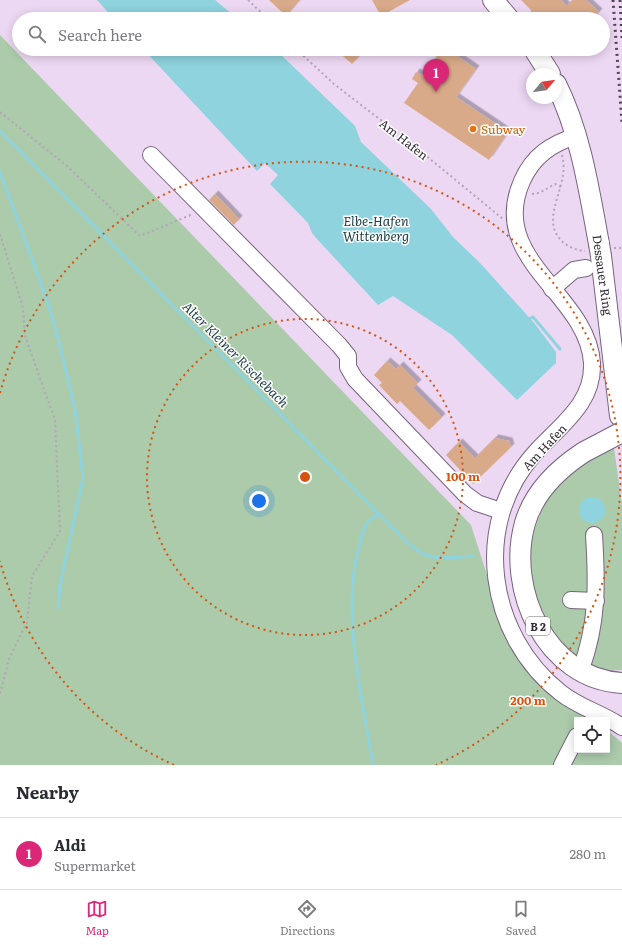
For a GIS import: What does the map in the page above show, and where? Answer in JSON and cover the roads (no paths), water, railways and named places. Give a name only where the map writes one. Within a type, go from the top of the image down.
[{"type":"main road","points":[[493,0],[503,12]]},
{"type":"main road","points":[[538,56],[546,68]]},
{"type":"main road","name":"Dessauer Ring","points":[[562,98],[576,136],[585,172],[598,253],[621,424]]},
{"type":"main road","name":"B 2","points":[[621,424],[555,474],[535,500],[525,522],[522,535],[521,564],[524,596],[534,620],[555,649],[580,669],[605,680],[622,683]]},
{"type":"lane","name":"Am Hafen","points":[[576,136],[559,142],[540,154],[526,172],[518,190],[515,206],[516,221],[521,243],[528,258],[573,315],[585,336],[590,349],[592,375],[585,397],[579,408],[524,467],[501,512],[495,546],[495,574],[500,601],[510,628],[525,654],[538,672],[586,715],[622,726]]},
{"type":"lane","points":[[151,155],[339,345],[348,356],[348,367],[355,379],[465,494],[478,503],[501,512]]},
{"type":"lane","points":[[552,289],[574,270],[598,253]]},
{"type":"lane","points":[[580,669],[587,653],[594,623],[597,586],[594,535]]},
{"type":"lane","points":[[571,600],[596,601]]},
{"type":"lane","points":[[562,765],[574,742]]},
{"type":"water","points":[[97,0],[215,0],[230,12],[108,12]]},
{"type":"water","name":"Elbe-Hafen Wittenberg","points":[[150,56],[282,56],[355,126],[361,142],[431,209],[453,237],[481,264],[535,324],[556,352],[556,363],[517,400],[452,335],[393,296],[378,305],[317,239],[312,233],[308,223],[270,184],[278,175],[265,163],[257,171]]},
{"type":"water","points":[[592,497],[601,501],[605,510],[601,519],[592,523],[583,519],[579,510],[583,501]]},
{"type":"waterway","name":"Alter Kleiner Rischebach","points":[[0,131],[396,532],[416,549],[429,556],[440,558],[473,556]]},
{"type":"waterway","points":[[0,172],[47,300],[75,409],[83,478],[60,585],[58,608]]},
{"type":"waterway","points":[[529,319],[533,317],[560,349]]},
{"type":"waterway","points":[[373,765],[355,655],[352,599],[354,572],[362,534],[367,523],[379,514]]},
{"type":"railway","points":[[613,0],[622,123]]},
{"type":"railway","points":[[620,0],[622,38]]},
{"type":"place","name":"Aldi","points":[[436,92]]},
{"type":"place","name":"Subway","points":[[473,129]]}]
